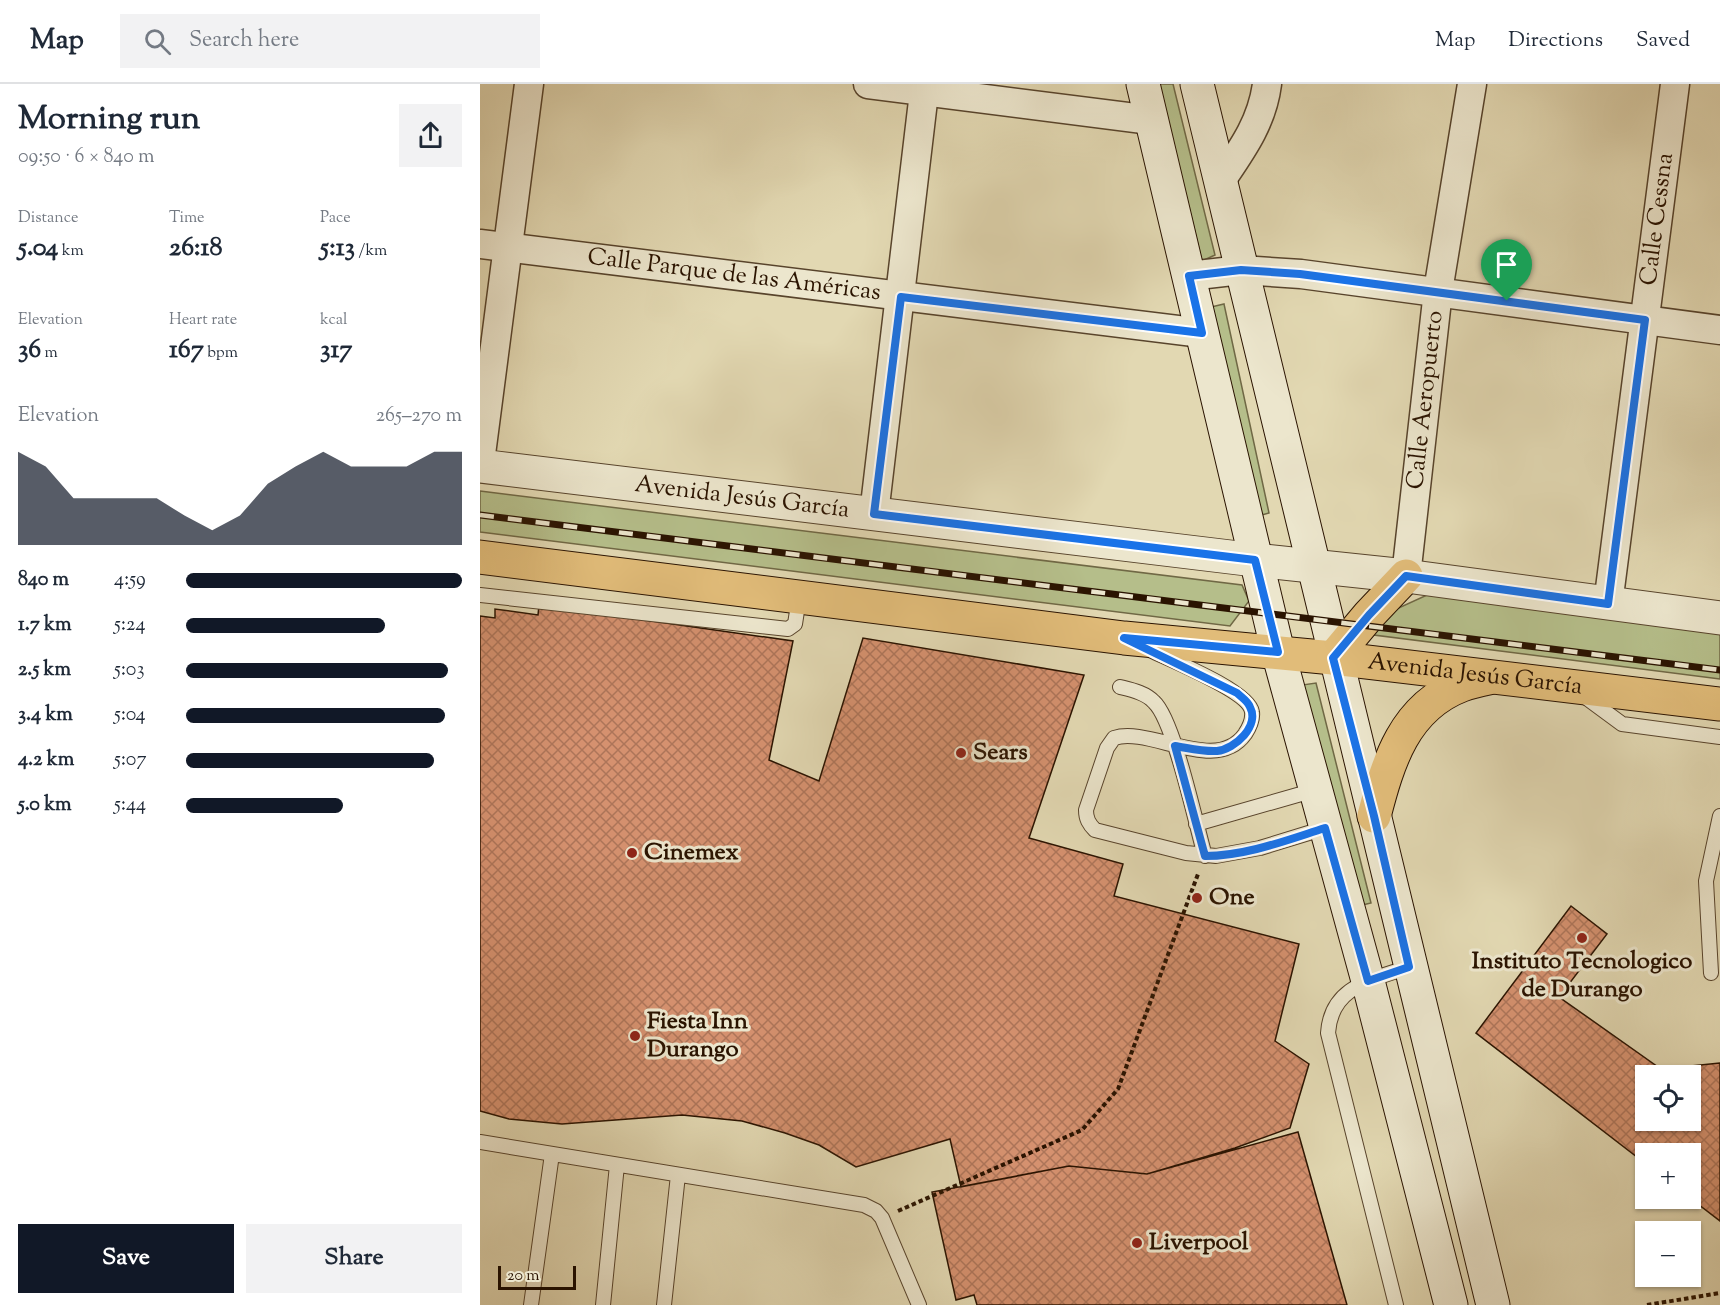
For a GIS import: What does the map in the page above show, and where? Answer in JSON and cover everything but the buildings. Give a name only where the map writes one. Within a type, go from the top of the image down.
[{"type":"main road","points":[[1143,84],[1278,652],[1368,981],[1451,1305]]},
{"type":"main road","points":[[1197,84],[1333,658],[1374,816],[1493,1305]]},
{"type":"main road","name":"Avenida Jesús García","points":[[480,464],[874,514],[1406,576],[1720,618]]},
{"type":"main road","name":"Avenida Jesús García","points":[[480,557],[1124,638],[1496,676],[1720,704]]},
{"type":"main road","points":[[1333,658],[1406,576]]},
{"type":"main road","points":[[1374,816],[1390,762],[1398,743],[1414,720],[1434,701],[1461,686],[1496,676]]},
{"type":"street","points":[[480,464],[529,84]]},
{"type":"street","points":[[868,84],[925,88],[1151,120]]},
{"type":"street","points":[[1220,182],[1251,136],[1259,119],[1267,84]]},
{"type":"street","name":"Calle Aeropuerto","points":[[1406,576],[1438,291],[1472,84]]},
{"type":"street","name":"Calle Cessna","points":[[1608,604],[1675,84]]},
{"type":"street","points":[[874,514],[925,88]]},
{"type":"street","name":"Calle Parque de las Américas","points":[[480,244],[1202,333]]},
{"type":"street","points":[[1189,276],[1241,270],[1300,274],[1720,330]]},
{"type":"lane","points":[[480,595],[788,629],[795,624],[799,596]]},
{"type":"lane","points":[[1124,638],[1237,693],[1251,707],[1252,715],[1246,732],[1239,742],[1216,751],[1175,746],[1128,736],[1114,738],[1107,748],[1086,810],[1087,820],[1095,830],[1205,856],[1232,854],[1260,848],[1325,828]]},
{"type":"lane","points":[[1570,685],[1622,723],[1720,737]]},
{"type":"lane","points":[[1120,687],[1149,697],[1162,711],[1175,746],[1205,856]]},
{"type":"lane","points":[[1196,824],[1315,790]]},
{"type":"lane","points":[[1711,973],[1706,881],[1720,816]]},
{"type":"lane","points":[[1396,1305],[1328,1033],[1329,1016],[1340,998],[1348,991],[1368,981],[1409,967]]},
{"type":"lane","points":[[480,1142],[856,1203],[876,1211],[882,1218],[919,1305]]},
{"type":"lane","points":[[531,1305],[552,1154]]},
{"type":"lane","points":[[603,1305],[617,1165]]},
{"type":"lane","points":[[664,1305],[678,1175]]},
{"type":"lane","points":[[535,1278],[538,1305]]},
{"type":"path","points":[[882,1218],[1082,1130],[1118,1089],[1205,856]]},
{"type":"path","points":[[1647,1305],[1720,1293]]},
{"type":"green space","points":[[1159,84],[1173,84],[1215,255],[1202,261]]},
{"type":"green space","points":[[1224,304],[1269,513],[1258,516],[1211,307]]},
{"type":"green space","points":[[480,491],[1242,585],[1249,601],[1230,626],[480,532]]},
{"type":"green space","points":[[1427,595],[1720,632],[1720,679],[1374,635],[1381,616]]},
{"type":"green space","points":[[1316,683],[1371,903],[1358,906],[1302,685]]},
{"type":"railway","points":[[480,515],[1720,670]]},
{"type":"place","name":"Sears","points":[[961,753]]},
{"type":"place","name":"Cinemex","points":[[632,853]]},
{"type":"place","name":"One","points":[[1197,898]]},
{"type":"place","name":"Instituto Tecnologico de Durango","points":[[1582,938]]},
{"type":"place","name":"Fiesta Inn Durango","points":[[635,1036]]},
{"type":"place","name":"Liverpool","points":[[1137,1243]]},
{"type":"route","points":[[1241,270],[1300,274],[1507,301],[1645,320],[1608,604],[1406,576],[1333,658],[1374,816],[1409,967],[1368,981],[1325,828],[1260,848],[1232,854],[1205,856],[1175,746],[1216,751],[1228,748],[1239,742],[1246,732],[1252,715],[1251,707],[1237,693],[1124,638],[1278,652],[1255,560],[874,514],[901,297],[1202,333],[1189,276],[1216,272],[1241,270]]}]
